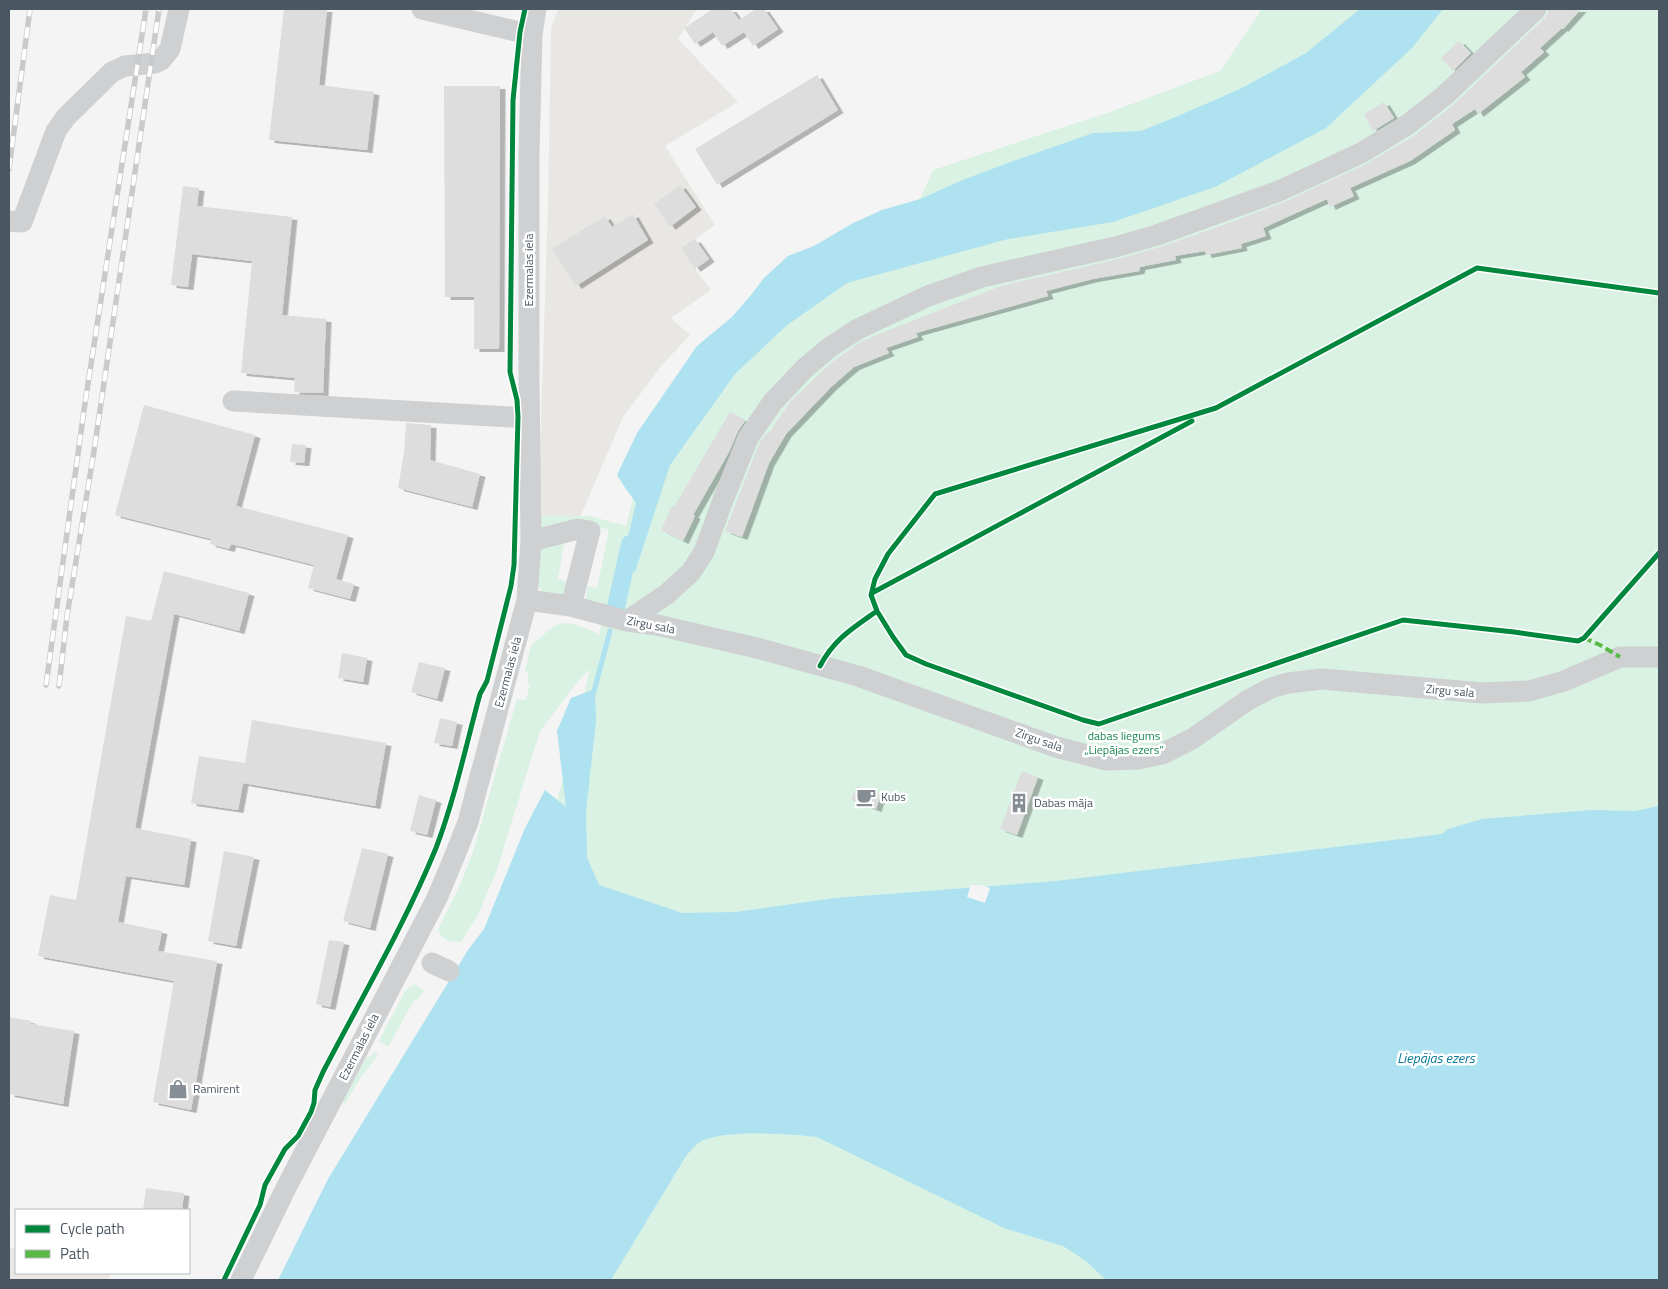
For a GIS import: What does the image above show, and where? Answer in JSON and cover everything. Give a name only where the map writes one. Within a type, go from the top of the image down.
[{"type":"street","points":[[9,220],[22,222],[56,131],[66,117],[112,72],[125,66],[161,60],[170,49],[178,9]]},
{"type":"street","points":[[422,9],[532,35]]},
{"type":"street","name":"Ezermalas iela","points":[[241,1280],[299,1163],[437,898],[455,855],[476,794],[527,600],[531,541],[529,155],[532,35],[536,9]]},
{"type":"street","points":[[627,621],[667,594],[691,572],[704,552],[748,438],[772,403],[805,368],[830,347],[858,329],[928,296],[982,277],[1115,247],[1157,235],[1279,191],[1361,153],[1407,125],[1444,96],[1533,14],[1536,9]]},
{"type":"street","points":[[233,401],[529,418]]},
{"type":"street","points":[[531,541],[578,529],[590,531],[571,606]]},
{"type":"street","name":"Zirgu sala","points":[[527,600],[571,606],[627,621],[657,625],[762,649],[858,676],[1056,747],[1106,760],[1138,759],[1162,754],[1192,739],[1260,693],[1295,681],[1322,679],[1482,694],[1529,691],[1564,681],[1620,657],[1659,657]]},
{"type":"shaded area","points":[[558,9],[697,9],[678,39],[738,102],[665,146],[715,225],[695,239],[709,259],[695,269],[711,290],[671,318],[690,335],[662,365],[623,417],[580,517],[538,516],[548,204],[551,28]]},
{"type":"shaded area","points":[[9,1248],[15,1249],[15,1274],[110,1274],[108,1280],[9,1280]]},
{"type":"green space","name":"dabas liegums „Liepājas ezers”","points":[[1262,9],[1659,9],[1659,1280],[351,1280],[529,914],[590,669],[578,681],[540,731],[496,872],[479,913],[461,942],[446,940],[441,936],[438,929],[460,885],[472,855],[517,699],[526,700],[530,684],[527,683],[529,674],[525,672],[531,645],[550,629],[562,623],[579,626],[599,635],[606,607],[584,603],[588,586],[597,588],[609,530],[584,524],[540,533],[538,516],[590,516],[626,526],[640,473],[767,313],[1109,132],[1093,133],[965,179],[920,199],[933,170],[1110,112],[1220,71]]},
{"type":"green space","points":[[565,538],[558,579],[569,582],[562,597],[548,595],[538,586],[538,550]]},
{"type":"green space","points":[[414,984],[424,991],[417,1001],[414,1000],[388,1047],[379,1041],[405,991]]},
{"type":"green space","points":[[374,1051],[378,1055],[359,1080],[345,1104],[342,1102],[366,1058],[372,1055]]},
{"type":"water","points":[[1360,9],[1443,9],[1412,48],[1326,128],[1215,187],[1113,222],[1008,239],[847,283],[786,326],[735,374],[670,465],[635,572],[628,569],[622,562],[636,503],[617,475],[637,433],[697,346],[732,317],[764,278],[788,256],[814,246],[853,223],[882,210],[920,199],[965,179],[1016,160],[1093,133],[1141,131],[1178,116],[1240,89],[1306,53]]},
{"type":"water","name":"Liepājas ezers","points":[[595,689],[596,721],[586,811],[587,857],[599,885],[682,913],[736,912],[835,898],[1056,881],[1442,834],[1448,829],[1482,819],[1592,810],[1635,811],[1659,806],[1659,1280],[1106,1280],[1086,1261],[1063,1246],[1004,1228],[817,1137],[739,1134],[723,1135],[700,1142],[686,1156],[611,1280],[278,1280],[328,1179],[468,950],[484,929],[525,828],[545,790],[566,807],[557,731],[571,698]]},
{"type":"pier","points":[[971,885],[982,885],[990,888],[985,903],[967,897]]},
{"type":"building","points":[[284,9],[327,9],[319,85],[374,92],[367,150],[269,140]]},
{"type":"building","points":[[713,9],[731,9],[739,20],[756,9],[764,9],[778,29],[753,46],[744,32],[722,46],[713,32],[695,44],[684,28]]},
{"type":"building","points":[[1548,9],[1581,9],[1563,29],[1540,48],[1544,52],[1521,72],[1525,77],[1478,114],[1475,109],[1452,124],[1455,130],[1410,161],[1350,188],[1354,196],[1330,207],[1327,199],[1263,228],[1266,236],[1241,244],[1242,248],[1206,255],[1205,251],[1175,256],[1176,260],[1140,267],[1139,271],[1093,279],[1046,291],[1048,296],[916,333],[918,337],[886,348],[889,353],[854,367],[831,387],[786,434],[769,463],[742,537],[725,531],[759,444],[766,433],[768,434],[791,401],[832,362],[864,340],[1001,286],[1118,259],[1215,228],[1284,202],[1366,164],[1414,136],[1452,106],[1545,18]]},
{"type":"building","points":[[1459,41],[1471,53],[1453,71],[1441,58]]},
{"type":"building","points":[[817,75],[838,110],[717,185],[695,149]]},
{"type":"building","points":[[444,86],[500,86],[499,349],[474,349],[474,297],[445,297]]},
{"type":"building","points":[[1384,102],[1394,118],[1373,131],[1364,114]]},
{"type":"building","points":[[680,185],[696,207],[670,227],[654,204]]},
{"type":"building","points":[[183,186],[199,188],[197,206],[292,217],[282,315],[326,319],[323,393],[294,392],[295,378],[241,373],[252,261],[192,254],[188,287],[171,285]]},
{"type":"building","points":[[633,214],[648,240],[576,286],[552,249],[605,216],[612,227]]},
{"type":"building","points":[[695,239],[709,259],[695,269],[681,248]]},
{"type":"building","points":[[144,405],[255,435],[236,506],[348,535],[336,579],[354,584],[350,599],[308,588],[314,565],[231,544],[229,549],[210,544],[211,539],[115,515]]},
{"type":"building","points":[[730,412],[745,421],[693,515],[695,516],[683,541],[661,530],[672,506],[674,507]]},
{"type":"building","points":[[406,423],[431,425],[430,460],[480,474],[472,507],[398,488],[404,453]]},
{"type":"building","points":[[292,444],[306,445],[304,463],[290,462]]},
{"type":"building","points":[[164,571],[249,593],[239,631],[174,614],[135,828],[191,839],[184,885],[126,876],[118,922],[162,931],[158,951],[217,961],[191,1110],[153,1102],[174,981],[38,956],[50,895],[76,900],[126,616],[151,621]]},
{"type":"building","points":[[342,653],[367,658],[363,682],[338,678]]},
{"type":"building","points":[[419,662],[445,668],[437,699],[411,692]]},
{"type":"building","points":[[440,718],[457,722],[452,746],[434,743]]},
{"type":"building","points":[[252,720],[386,743],[375,806],[243,783],[238,810],[191,803],[199,756],[245,763]]},
{"type":"building","name":"Dabas māja","points":[[1022,771],[1038,777],[1017,835],[1000,829]]},
{"type":"building","name":"Kubs","points":[[857,786],[881,794],[876,809],[851,800]]},
{"type":"building","points":[[419,795],[436,800],[427,835],[410,831]]},
{"type":"building","points":[[362,848],[388,854],[370,928],[343,921]]},
{"type":"building","points":[[224,851],[254,857],[236,946],[208,941]]},
{"type":"building","points":[[329,940],[344,942],[330,1007],[316,1004]]},
{"type":"building","points":[[9,1017],[31,1021],[31,1024],[74,1031],[63,1104],[9,1094]]},
{"type":"building","points":[[146,1188],[184,1193],[182,1209],[143,1209]]},
{"type":"waterway","points":[[616,607],[630,544]]},
{"type":"waterway","points":[[593,695],[610,631]]},
{"type":"railway","points":[[9,169],[30,9]]},
{"type":"railway","points":[[46,685],[85,403],[146,9]]},
{"type":"railway","points":[[59,686],[67,616],[94,451],[159,9]]},
{"type":"marked path","points":[[1584,638],[1620,657]]},
{"type":"cycle path","points":[[224,1280],[260,1205],[265,1185],[285,1149],[298,1136],[311,1112],[315,1090],[323,1072],[397,933],[436,848],[455,791],[480,694],[487,681],[511,586],[514,565],[518,417],[517,400],[510,372],[513,100],[520,32],[525,9]]},
{"type":"cycle path","points":[[1659,293],[1477,268],[1216,408],[935,494],[888,554],[875,579],[871,595],[877,611],[906,655],[926,664],[1099,724],[1403,620],[1578,641],[1584,638],[1659,553]]},
{"type":"cycle path","points":[[872,593],[1192,421]]},
{"type":"cycle path","points":[[820,666],[831,648],[838,641],[877,611]]},
{"type":"place","name":"Kubs","points":[[866,797]]},
{"type":"place","name":"Dabas māja","points":[[1019,803]]},
{"type":"place","name":"Ramirent","points":[[178,1089]]}]
